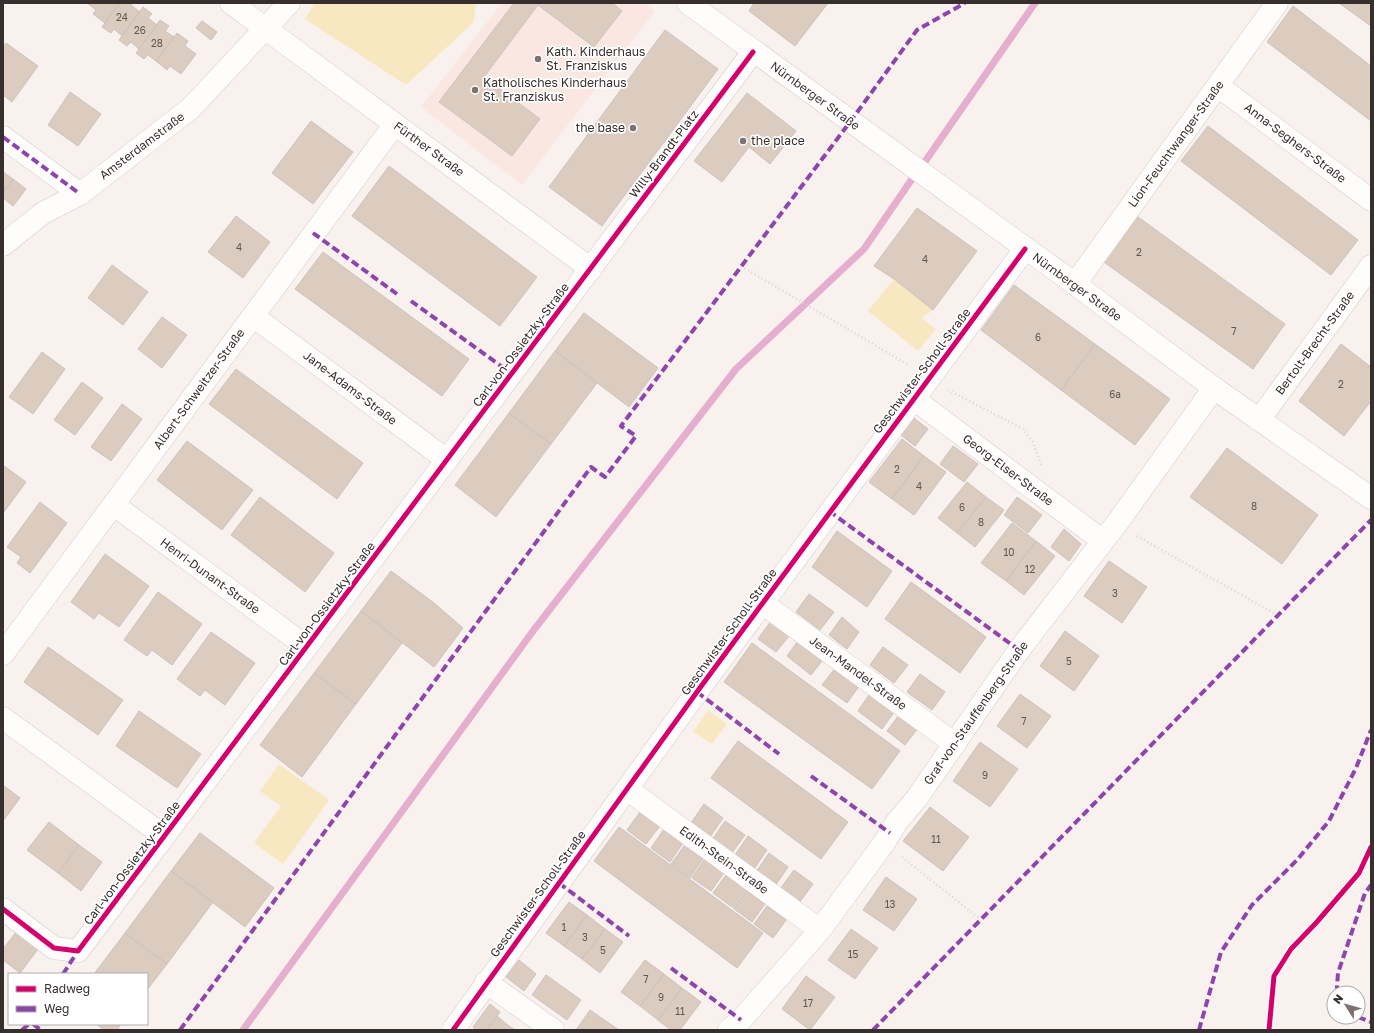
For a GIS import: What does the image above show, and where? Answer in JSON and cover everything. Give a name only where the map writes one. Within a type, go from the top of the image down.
[{"type":"street","name":"Fürther Straße","points":[[232,3],[591,268]]},
{"type":"street","name":"Amsterdamstraße","points":[[3,245],[43,214],[80,194],[192,108],[267,29],[289,3]]},
{"type":"street","name":"Lion-Feuchtwanger-Straße","points":[[1075,284],[1277,3]]},
{"type":"street","name":"Nürnberger Straße","points":[[691,4],[753,52],[1075,284],[1214,388],[1371,498]]},
{"type":"street","name":"Willy-Brandt-Platz","points":[[591,268],[753,52]]},
{"type":"street","name":"Anna-Seghers-Straße","points":[[1218,86],[1371,200]]},
{"type":"street","name":"Albert-Schweitzer-Straße","points":[[3,654],[394,124]]},
{"type":"street","points":[[3,137],[80,194]]},
{"type":"street","name":"Geschwister-Scholl-Straße","points":[[453,1030],[486,982],[762,603],[1025,249]]},
{"type":"street","name":"Bertolt-Brecht-Straße","points":[[1259,420],[1371,266]]},
{"type":"street","name":"Carl-von-Ossietzky-Straße","points":[[3,909],[54,948],[78,951],[591,268]]},
{"type":"street","name":"Jane-Adams-Straße","points":[[253,316],[447,460]]},
{"type":"street","name":"Graf-von-Stauffenberg-Straße","points":[[729,1030],[741,1020],[820,930],[884,843],[896,823],[917,798],[1019,650],[1116,524],[1214,388]]},
{"type":"street","name":"Georg-Elser-Straße","points":[[914,399],[1103,541]]},
{"type":"street","name":"Henri-Dunant-Straße","points":[[114,505],[307,647]]},
{"type":"street","name":"Jean-Mandel-Straße","points":[[762,603],[955,744]]},
{"type":"street","points":[[3,718],[164,836]]},
{"type":"street","name":"Edith-Stein-Straße","points":[[627,789],[820,930]]},
{"type":"street","points":[[486,982],[553,1030]]},
{"type":"path","points":[[741,266],[929,378],[1022,429],[1033,442],[1044,471]]},
{"type":"path","points":[[1116,524],[1277,615]]},
{"type":"path","points":[[884,843],[980,919]]},
{"type":"shaded area","points":[[315,3],[476,3],[474,22],[406,85],[305,19]]},
{"type":"shaded area","name":"Kath. Kinderhaus St. Franziskus","points":[[502,3],[645,3],[655,11],[522,185],[421,107]]},
{"type":"shaded area","points":[[894,279],[933,310],[922,318],[936,329],[918,351],[868,311]]},
{"type":"shaded area","points":[[708,710],[727,724],[712,744],[693,732]]},
{"type":"shaded area","points":[[279,764],[329,800],[283,864],[254,843],[281,806],[260,791]]},
{"type":"building","points":[[87,3],[120,3],[105,23],[93,14],[96,10]]},
{"type":"building","points":[[120,3],[133,3],[131,5],[140,12],[122,36],[114,29],[111,33],[102,27]]},
{"type":"building","name":"Katholisches Kinderhaus St. Franziskus","points":[[514,3],[612,3],[622,11],[594,47],[538,5],[484,77],[540,119],[512,156],[439,102]]},
{"type":"building","points":[[754,3],[828,3],[795,46],[749,11]]},
{"type":"building","points":[[1339,3],[1371,3],[1371,26]]},
{"type":"building","points":[[1293,6],[1371,66],[1371,121],[1267,42]]},
{"type":"building","points":[[143,7],[152,14],[148,18],[157,25],[139,49],[131,42],[127,46],[119,40]]},
{"type":"building","points":[[160,20],[169,26],[165,31],[174,37],[156,61],[148,55],[144,59],[136,53]]},
{"type":"building","points":[[202,21],[217,32],[211,40],[196,28]]},
{"type":"building","name":"the base","points":[[665,30],[718,69],[602,226],[549,187]]},
{"type":"building","points":[[177,33],[188,41],[185,46],[196,54],[181,74],[170,66],[167,70],[156,61]]},
{"type":"building","points":[[6,43],[38,66],[12,102],[3,95],[3,47]]},
{"type":"building","points":[[70,92],[101,114],[78,146],[48,125]]},
{"type":"building","points":[[747,93],[796,131],[770,164],[749,147],[722,182],[694,161]]},
{"type":"building","points":[[311,121],[353,152],[313,204],[272,173]]},
{"type":"building","points":[[1208,126],[1358,240],[1331,275],[1181,161]]},
{"type":"building","points":[[389,166],[537,277],[500,326],[352,216]]},
{"type":"building","points":[[3,172],[13,179],[3,192]]},
{"type":"building","points":[[13,179],[26,189],[13,206],[3,198],[3,192]]},
{"type":"building","points":[[917,208],[977,251],[933,310],[894,279],[874,266]]},
{"type":"building","points":[[1134,214],[1285,324],[1253,369],[1101,260]]},
{"type":"building","points":[[236,216],[270,242],[243,278],[208,252]]},
{"type":"building","points":[[323,252],[469,359],[442,396],[295,289]]},
{"type":"building","points":[[112,265],[148,292],[123,325],[88,298]]},
{"type":"building","points":[[1014,285],[1095,344],[1061,390],[981,330]]},
{"type":"building","points":[[584,313],[658,368],[629,407],[555,351]]},
{"type":"building","points":[[162,317],[187,335],[162,368],[138,349]]},
{"type":"building","points":[[1095,344],[1170,399],[1135,445],[1061,390]]},
{"type":"building","points":[[1341,344],[1371,367],[1371,401],[1344,436],[1299,401]]},
{"type":"building","points":[[555,351],[597,383],[551,444],[509,413]]},
{"type":"building","points":[[42,352],[65,369],[33,414],[9,397]]},
{"type":"building","points":[[236,369],[363,463],[337,499],[209,404]]},
{"type":"building","points":[[82,382],[103,398],[75,435],[54,420]]},
{"type":"building","points":[[122,404],[142,419],[111,461],[91,447]]},
{"type":"building","points":[[509,413],[551,444],[496,517],[455,485]]},
{"type":"building","points":[[910,415],[928,429],[915,446],[897,432]]},
{"type":"building","points":[[902,439],[924,456],[892,499],[869,482]]},
{"type":"building","points":[[187,441],[253,490],[222,530],[157,480]]},
{"type":"building","points":[[953,446],[978,464],[964,482],[940,464]]},
{"type":"building","points":[[1227,448],[1318,515],[1282,564],[1190,497]]},
{"type":"building","points":[[924,456],[946,472],[914,515],[892,499]]},
{"type":"building","points":[[3,465],[26,482],[4,512],[3,511]]},
{"type":"building","points":[[967,482],[986,497],[957,533],[938,518]]},
{"type":"building","points":[[260,497],[334,553],[305,592],[231,535]]},
{"type":"building","points":[[986,497],[1004,510],[975,547],[957,533]]},
{"type":"building","points":[[1017,497],[1042,515],[1028,533],[1004,515]]},
{"type":"building","points":[[40,502],[67,523],[30,573],[17,563],[21,557],[7,547]]},
{"type":"building","points":[[1012,523],[1036,541],[1006,581],[981,563]]},
{"type":"building","points":[[1064,529],[1081,544],[1069,561],[1051,547]]},
{"type":"building","points":[[837,531],[892,571],[867,607],[812,567]]},
{"type":"building","points":[[1036,541],[1055,556],[1024,595],[1006,581]]},
{"type":"building","points":[[105,554],[149,586],[119,627],[99,613],[94,619],[71,602]]},
{"type":"building","points":[[1109,561],[1147,587],[1122,623],[1084,596]]},
{"type":"building","points":[[391,571],[434,603],[463,628],[434,667],[361,611]]},
{"type":"building","points":[[911,582],[986,637],[960,673],[885,619]]},
{"type":"building","points":[[158,592],[202,624],[172,665],[152,650],[147,656],[124,640]]},
{"type":"building","points":[[809,594],[834,612],[820,630],[796,612]]},
{"type":"building","points":[[361,611],[402,643],[356,704],[314,673]]},
{"type":"building","points":[[842,617],[859,632],[847,649],[829,635]]},
{"type":"building","points":[[771,621],[789,636],[776,652],[758,639]]},
{"type":"building","points":[[1065,631],[1099,656],[1074,691],[1040,666]]},
{"type":"building","points":[[211,632],[255,663],[225,705],[205,690],[200,696],[177,679]]},
{"type":"building","points":[[800,638],[825,657],[811,675],[787,656]]},
{"type":"building","points":[[752,643],[900,751],[872,789],[724,682]]},
{"type":"building","points":[[48,647],[123,700],[98,735],[24,682]]},
{"type":"building","points":[[883,647],[908,665],[894,683],[870,665]]},
{"type":"building","points":[[836,667],[860,685],[847,703],[822,685]]},
{"type":"building","points":[[314,673],[356,704],[302,777],[260,745]]},
{"type":"building","points":[[920,674],[945,692],[932,710],[907,692]]},
{"type":"building","points":[[871,692],[895,711],[882,729],[858,711]]},
{"type":"building","points":[[1020,694],[1051,716],[1027,748],[997,726]]},
{"type":"building","points":[[139,711],[201,754],[177,788],[116,746]]},
{"type":"building","points":[[900,714],[918,728],[905,745],[887,731]]},
{"type":"building","points":[[738,741],[848,822],[821,859],[711,778]]},
{"type":"building","points":[[980,742],[1018,769],[990,807],[953,781]]},
{"type":"building","points":[[3,785],[20,798],[3,821]]},
{"type":"building","points":[[704,804],[723,818],[710,837],[691,823]]},
{"type":"building","points":[[930,807],[969,837],[943,871],[903,841]]},
{"type":"building","points":[[640,812],[660,826],[646,844],[627,830]]},
{"type":"building","points":[[725,821],[745,835],[731,854],[712,840]]},
{"type":"building","points":[[49,822],[79,845],[58,873],[27,850]]},
{"type":"building","points":[[619,827],[763,933],[737,968],[594,861]]},
{"type":"building","points":[[664,829],[683,843],[670,862],[651,848]]},
{"type":"building","points":[[200,833],[274,888],[245,927],[171,871]]},
{"type":"building","points":[[748,836],[767,850],[754,869],[735,855]]},
{"type":"building","points":[[79,845],[102,862],[81,891],[58,873]]},
{"type":"building","points":[[684,846],[703,859],[690,878],[671,864]]},
{"type":"building","points":[[769,853],[788,867],[775,886],[756,872]]},
{"type":"building","points":[[705,859],[724,873],[711,891],[692,878]]},
{"type":"building","points":[[794,870],[813,884],[799,903],[780,889]]},
{"type":"building","points":[[171,871],[213,902],[167,964],[125,933]]},
{"type":"building","points":[[726,875],[745,889],[732,907],[713,893]]},
{"type":"building","points":[[886,877],[917,899],[894,931],[863,910]]},
{"type":"building","points":[[746,890],[765,904],[752,922],[733,908]]},
{"type":"building","points":[[569,902],[587,915],[564,946],[546,933]]},
{"type":"building","points":[[767,906],[786,920],[773,938],[754,924]]},
{"type":"building","points":[[587,915],[605,929],[582,959],[564,946]]},
{"type":"building","points":[[20,927],[42,944],[20,973],[3,960],[3,949]]},
{"type":"building","points":[[605,929],[623,942],[600,973],[582,959]]},
{"type":"building","points":[[851,929],[878,948],[855,979],[828,960]]},
{"type":"building","points":[[125,933],[167,964],[148,989],[148,973],[95,973]]},
{"type":"building","points":[[519,960],[536,974],[524,991],[506,977]]},
{"type":"building","points":[[645,960],[664,974],[640,1006],[621,992]]},
{"type":"building","points":[[664,974],[682,988],[658,1020],[640,1006]]},
{"type":"building","points":[[546,975],[581,1000],[567,1020],[532,995]]},
{"type":"building","points":[[806,976],[835,997],[810,1030],[782,1009]]},
{"type":"building","points":[[682,988],[701,1002],[680,1030],[671,1030],[658,1020]]},
{"type":"building","points":[[490,1004],[500,1012],[487,1030],[476,1030],[473,1027]]},
{"type":"building","points":[[590,1010],[619,1030],[576,1030]]},
{"type":"building","points":[[497,1016],[509,1026],[515,1030],[487,1030]]},
{"type":"building","points":[[97,1025],[120,1025],[117,1030],[104,1030]]},
{"type":"waterway","points":[[924,163],[1035,3]]},
{"type":"waterway","points":[[243,1030],[533,631],[736,369],[864,249],[912,179]]},
{"type":"marked path","points":[[180,1030],[591,467],[605,477],[636,436],[621,426],[850,122],[917,30],[965,3]]},
{"type":"marked path","points":[[3,137],[80,194]]},
{"type":"marked path","points":[[313,233],[397,294]]},
{"type":"marked path","points":[[411,301],[512,374]]},
{"type":"marked path","points":[[829,511],[1019,650]]},
{"type":"marked path","points":[[873,1030],[1371,520]]},
{"type":"marked path","points":[[697,692],[779,754]]},
{"type":"marked path","points":[[1199,1030],[1221,952],[1252,905],[1297,860],[1329,821],[1356,768],[1371,730]]},
{"type":"marked path","points":[[811,776],[890,833]]},
{"type":"marked path","points":[[559,883],[629,936]]},
{"type":"marked path","points":[[1337,985],[1338,973],[1365,893],[1371,885]]},
{"type":"marked path","points":[[64,973],[78,951]]},
{"type":"marked path","points":[[671,968],[741,1020]]},
{"type":"marked path","points":[[1366,1020],[1371,1022]]},
{"type":"marked path","points":[[22,1030],[28,1025]]},
{"type":"marked path","points":[[34,1025],[41,1030]]},
{"type":"cycle path","points":[[3,909],[54,948],[78,951],[753,52]]},
{"type":"cycle path","points":[[453,1030],[702,685],[1025,249]]},
{"type":"cycle path","points":[[1269,1030],[1274,976],[1291,949],[1316,923],[1359,873],[1371,847]]},
{"type":"place","name":"Kath. Kinderhaus St. Franziskus","points":[[538,59]]},
{"type":"place","name":"Katholisches Kinderhaus St. Franziskus","points":[[475,90]]},
{"type":"place","name":"the base","points":[[633,128]]},
{"type":"place","name":"the place","points":[[743,141]]}]
